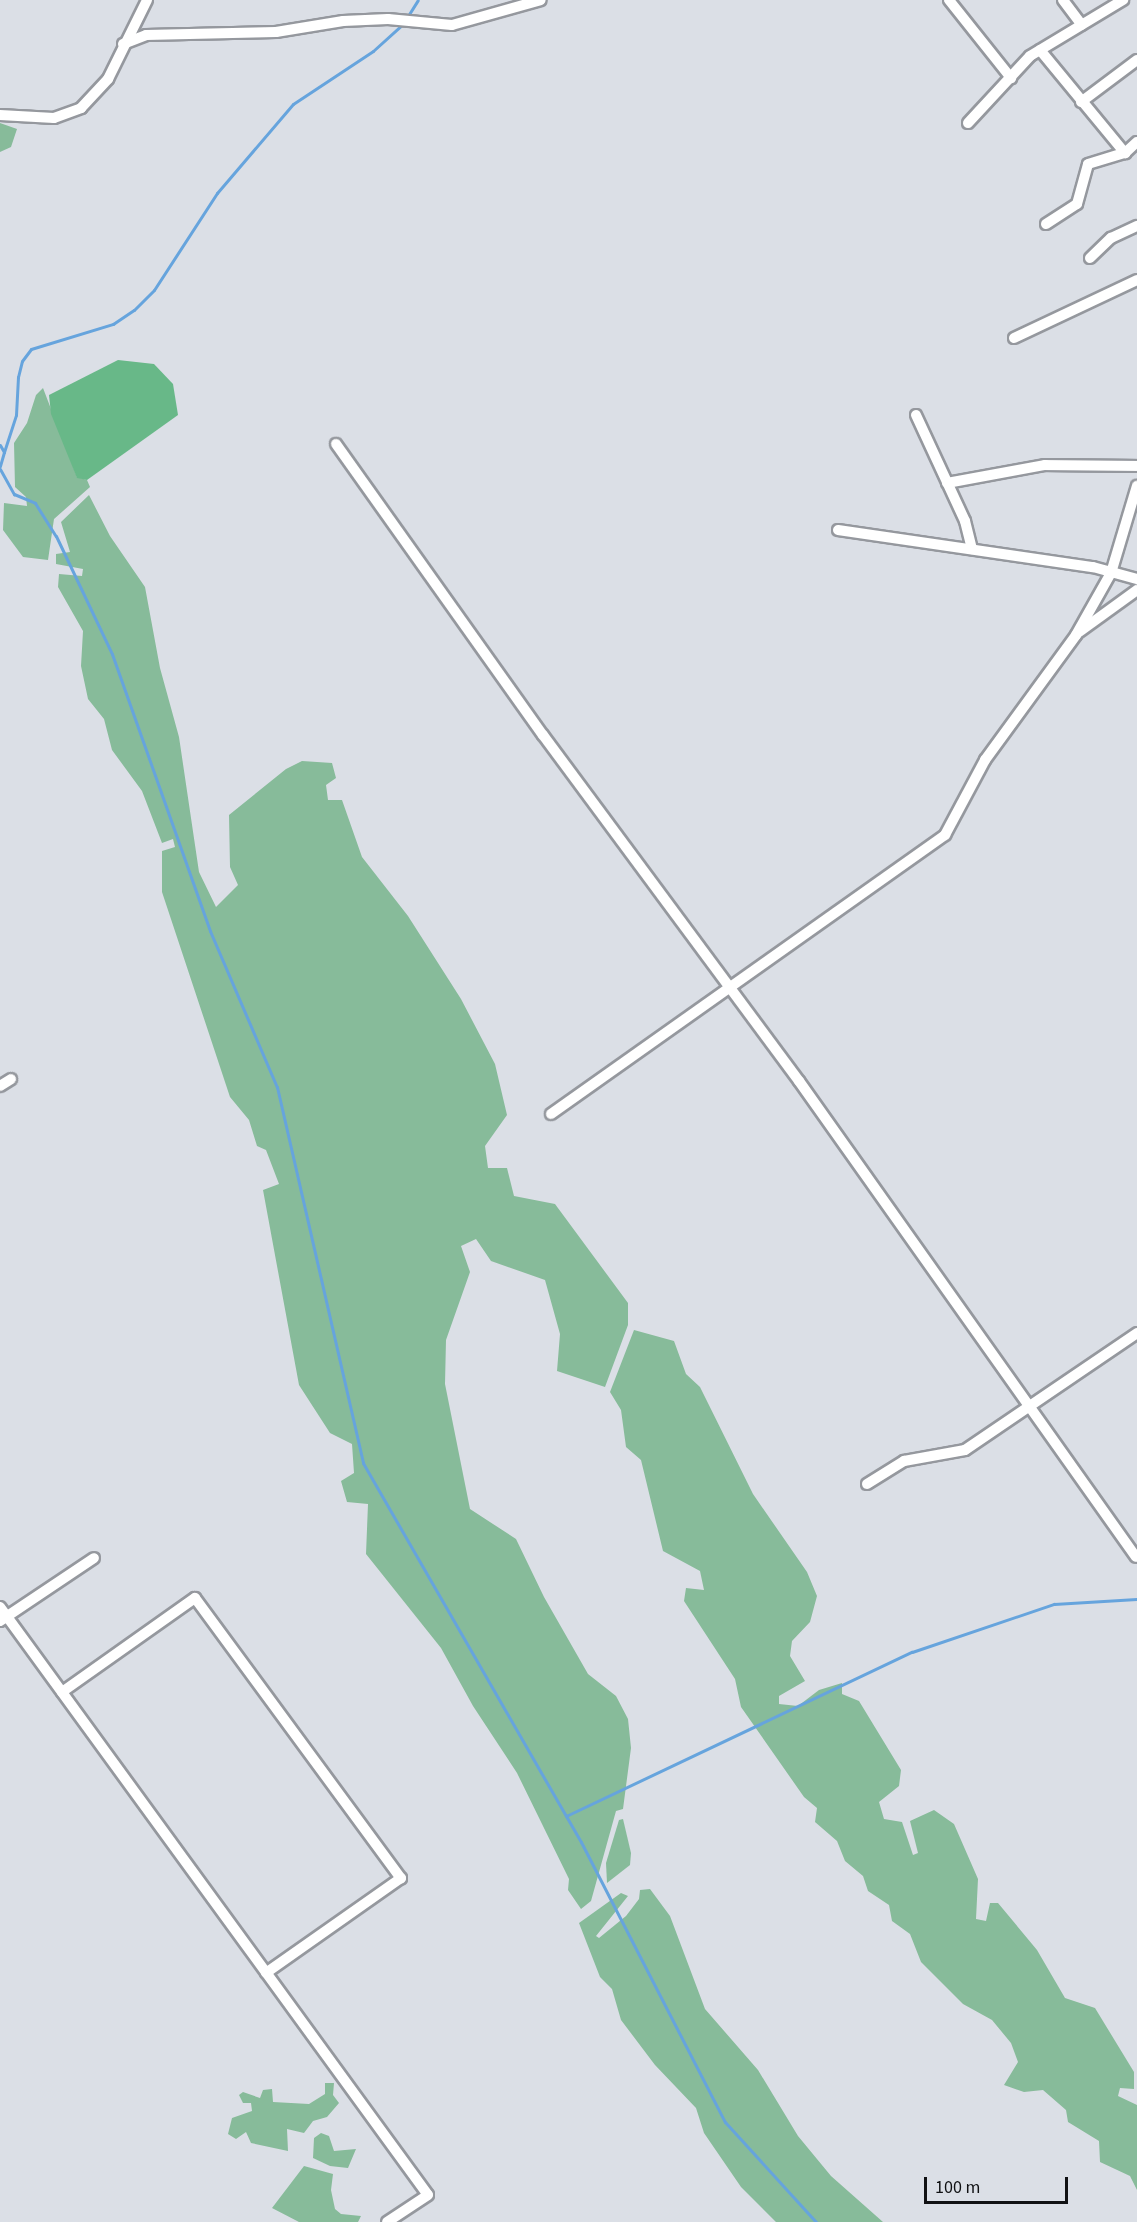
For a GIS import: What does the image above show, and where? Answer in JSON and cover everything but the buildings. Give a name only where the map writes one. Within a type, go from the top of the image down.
[{"type":"street","points":[[0,115],[54,118],[81,108],[108,79],[123,44],[147,0]]},
{"type":"street","points":[[123,44],[146,35],[276,32],[343,21],[388,20],[452,25],[541,0]]},
{"type":"street","points":[[949,0],[1011,78]]},
{"type":"street","points":[[1063,0],[1082,25]]},
{"type":"street","points":[[968,123],[1040,50],[1123,0]]},
{"type":"street","points":[[1040,50],[1125,153]]},
{"type":"street","points":[[1081,102],[1137,60]]},
{"type":"street","points":[[1046,224],[1077,204],[1088,164],[1125,153],[1137,142]]},
{"type":"street","points":[[1090,258],[1112,238],[1137,226]]},
{"type":"street","points":[[1014,338],[1135,283]]},
{"type":"street","points":[[916,416],[965,521],[972,549]]},
{"type":"street","points":[[336,444],[1136,1557]]},
{"type":"street","points":[[947,483],[1045,465],[1137,466]]},
{"type":"street","points":[[550,1114],[730,990],[945,835],[985,760],[1076,635],[1111,573],[1137,486]]},
{"type":"street","points":[[838,530],[972,549],[1137,579]]},
{"type":"street","points":[[1076,635],[1137,590]]},
{"type":"street","points":[[0,1086],[10,1079]]},
{"type":"street","points":[[867,1484],[904,1461],[965,1450],[1137,1333]]},
{"type":"street","points":[[3,1619],[94,1558]]},
{"type":"street","points":[[62,1692],[195,1598],[401,1878],[266,1973]]},
{"type":"street","points":[[0,1607],[3,1619],[62,1692],[428,2195],[387,2222]]},
{"type":"green space","points":[[0,123],[17,129],[11,147],[0,152]]},
{"type":"green space","points":[[118,360],[154,364],[173,384],[178,415],[87,480],[77,478],[51,414],[49,395]]},
{"type":"green space","points":[[43,388],[77,477],[87,480],[90,487],[54,519],[48,560],[23,557],[3,530],[4,503],[27,506],[26,497],[15,487],[14,443],[27,423],[36,395]]},
{"type":"green space","points":[[89,495],[110,536],[145,587],[160,668],[179,737],[199,872],[216,907],[238,885],[230,867],[229,815],[286,769],[302,761],[332,763],[336,778],[326,785],[328,800],[342,800],[362,857],[408,916],[461,999],[495,1064],[507,1115],[485,1146],[488,1168],[507,1168],[514,1196],[555,1204],[628,1303],[628,1325],[605,1387],[557,1371],[560,1334],[545,1280],[491,1261],[476,1239],[461,1246],[470,1272],[446,1340],[445,1384],[470,1509],[516,1539],[544,1597],[588,1674],[616,1696],[628,1719],[631,1748],[623,1809],[616,1811],[591,1901],[581,1909],[568,1890],[569,1879],[517,1773],[473,1706],[441,1648],[366,1554],[368,1504],[347,1502],[341,1481],[354,1473],[352,1444],[330,1433],[299,1385],[263,1190],[279,1184],[266,1150],[257,1146],[249,1120],[230,1097],[162,892],[162,851],[175,847],[173,839],[162,843],[142,791],[112,750],[104,719],[88,699],[81,666],[83,631],[58,587],[59,574],[82,576],[83,569],[56,564],[56,554],[70,552],[61,522]]},
{"type":"green space","points":[[634,1330],[674,1341],[686,1374],[700,1387],[753,1494],[807,1572],[817,1596],[810,1622],[792,1641],[790,1656],[805,1681],[779,1696],[779,1704],[798,1706],[819,1690],[842,1683],[842,1694],[859,1701],[901,1770],[899,1786],[879,1802],[884,1819],[902,1822],[913,1855],[918,1853],[910,1821],[934,1810],[954,1824],[978,1879],[976,1919],[986,1921],[990,1903],[998,1903],[1037,1950],[1065,1998],[1095,2008],[1134,2072],[1134,2089],[1120,2088],[1118,2096],[1137,2105],[1137,2190],[1130,2176],[1100,2162],[1099,2141],[1068,2122],[1066,2110],[1043,2090],[1024,2092],[1004,2085],[1018,2062],[1011,2043],[992,2020],[963,2004],[921,1962],[910,1934],[892,1921],[889,1905],[868,1891],[863,1876],[845,1861],[837,1841],[815,1822],[817,1808],[804,1797],[741,1707],[735,1679],[684,1601],[686,1588],[704,1590],[700,1571],[663,1551],[641,1460],[626,1447],[621,1410],[610,1392]]},
{"type":"green space","points":[[623,1819],[631,1853],[630,1865],[607,1883],[606,1863],[619,1820]]},
{"type":"green space","points":[[650,1889],[670,1916],[705,2009],[758,2070],[798,2136],[831,2176],[883,2222],[776,2222],[741,2187],[704,2133],[696,2108],[655,2065],[621,2020],[612,1989],[600,1977],[579,1923],[621,1893],[628,1896],[596,1936],[599,1938],[626,1916],[639,1899],[640,1890]]},
{"type":"green space","points":[[325,2083],[334,2083],[333,2095],[339,2103],[327,2117],[313,2121],[304,2133],[287,2129],[288,2151],[251,2143],[246,2132],[236,2139],[228,2134],[232,2118],[252,2111],[251,2103],[243,2103],[239,2095],[243,2092],[260,2098],[263,2090],[272,2089],[273,2102],[309,2104],[325,2094]]},
{"type":"green space","points":[[321,2133],[329,2136],[334,2151],[356,2149],[348,2168],[330,2166],[313,2158],[314,2138]]},
{"type":"green space","points":[[304,2166],[333,2174],[331,2190],[335,2209],[341,2214],[361,2216],[358,2222],[299,2222],[272,2208]]},
{"type":"waterway","points":[[406,19],[418,0]]},
{"type":"waterway","points":[[4,452],[16,415],[18,377],[22,361],[31,349],[113,324],[134,310],[154,290],[217,193],[293,104],[373,51],[403,24]]},
{"type":"waterway","points":[[0,445],[4,452],[0,466]]},
{"type":"waterway","points":[[0,469],[14,494],[35,503],[56,536],[112,654],[210,931],[277,1087],[363,1463],[581,1842],[725,2122],[816,2222]]},
{"type":"waterway","points":[[566,1816],[912,1652],[1054,1604],[1137,1599]]}]
